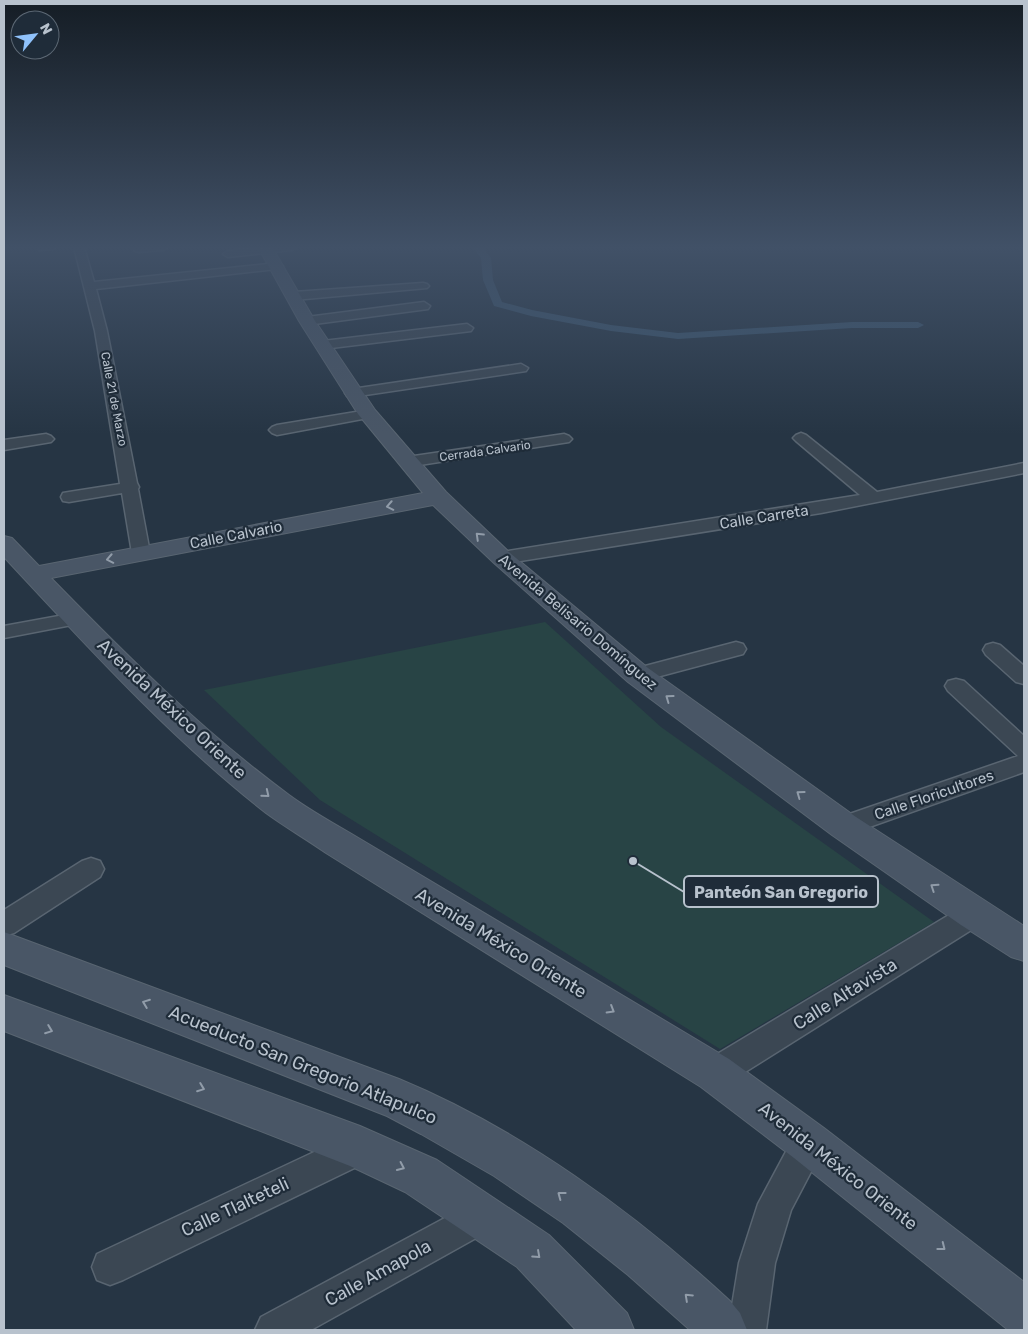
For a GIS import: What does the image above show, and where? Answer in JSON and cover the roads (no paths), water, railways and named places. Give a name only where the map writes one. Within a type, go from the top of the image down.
[{"type":"main road","name":"Avenida Belisario Domínguez","points":[[301,309],[352,393],[406,462],[438,497],[502,558],[638,675],[844,826],[974,914],[1024,945]]},
{"type":"main road","name":"Calle Calvario","points":[[34,574],[438,497]]},
{"type":"main road","name":"Avenida México Oriente","points":[[4,543],[75,619],[180,722],[278,804],[338,844],[715,1073],[810,1142],[1024,1312]]},
{"type":"main road","name":"Acueducto San Gregorio Atlapulco","points":[[4,948],[399,1100],[450,1125],[504,1156],[550,1186],[650,1262],[723,1330]]},
{"type":"main road","points":[[4,1013],[360,1148],[422,1176],[533,1252],[610,1330]]},
{"type":"street","name":"Calle 21 de Marzo","points":[[95,309],[131,486],[141,553]]},
{"type":"street","points":[[308,321],[399,309]]},
{"type":"street","points":[[323,345],[467,328]]},
{"type":"street","points":[[352,393],[521,368]]},
{"type":"street","points":[[277,430],[368,414]]},
{"type":"street","points":[[802,438],[873,497]]},
{"type":"street","points":[[4,445],[46,439]]},
{"type":"street","name":"Cerrada Calvario","points":[[406,462],[564,439]]},
{"type":"street","name":"Calle Carreta","points":[[502,558],[821,508],[1024,468]]},
{"type":"street","points":[[69,496],[131,486]]},
{"type":"street","points":[[4,632],[75,619]]},
{"type":"street","points":[[638,675],[736,648]]},
{"type":"street","points":[[993,650],[1024,677]]},
{"type":"street","points":[[956,686],[1024,749]]},
{"type":"street","name":"Calle Floricultores","points":[[844,826],[1024,763]]},
{"type":"street","points":[[4,924],[91,870]]},
{"type":"street","name":"Calle Altavista","points":[[715,1073],[974,914]]},
{"type":"street","points":[[747,1330],[757,1263],[775,1204],[810,1142]]},
{"type":"street","name":"Calle Tlalteteli","points":[[110,1267],[360,1148]]},
{"type":"street","name":"Calle Amapola","points":[[274,1330],[482,1216]]},
{"type":"waterway","points":[[517,309],[611,328],[678,336],[852,325],[918,325]]},
{"type":"place","name":"Panteón San Gregorio","points":[[633,861]]}]
